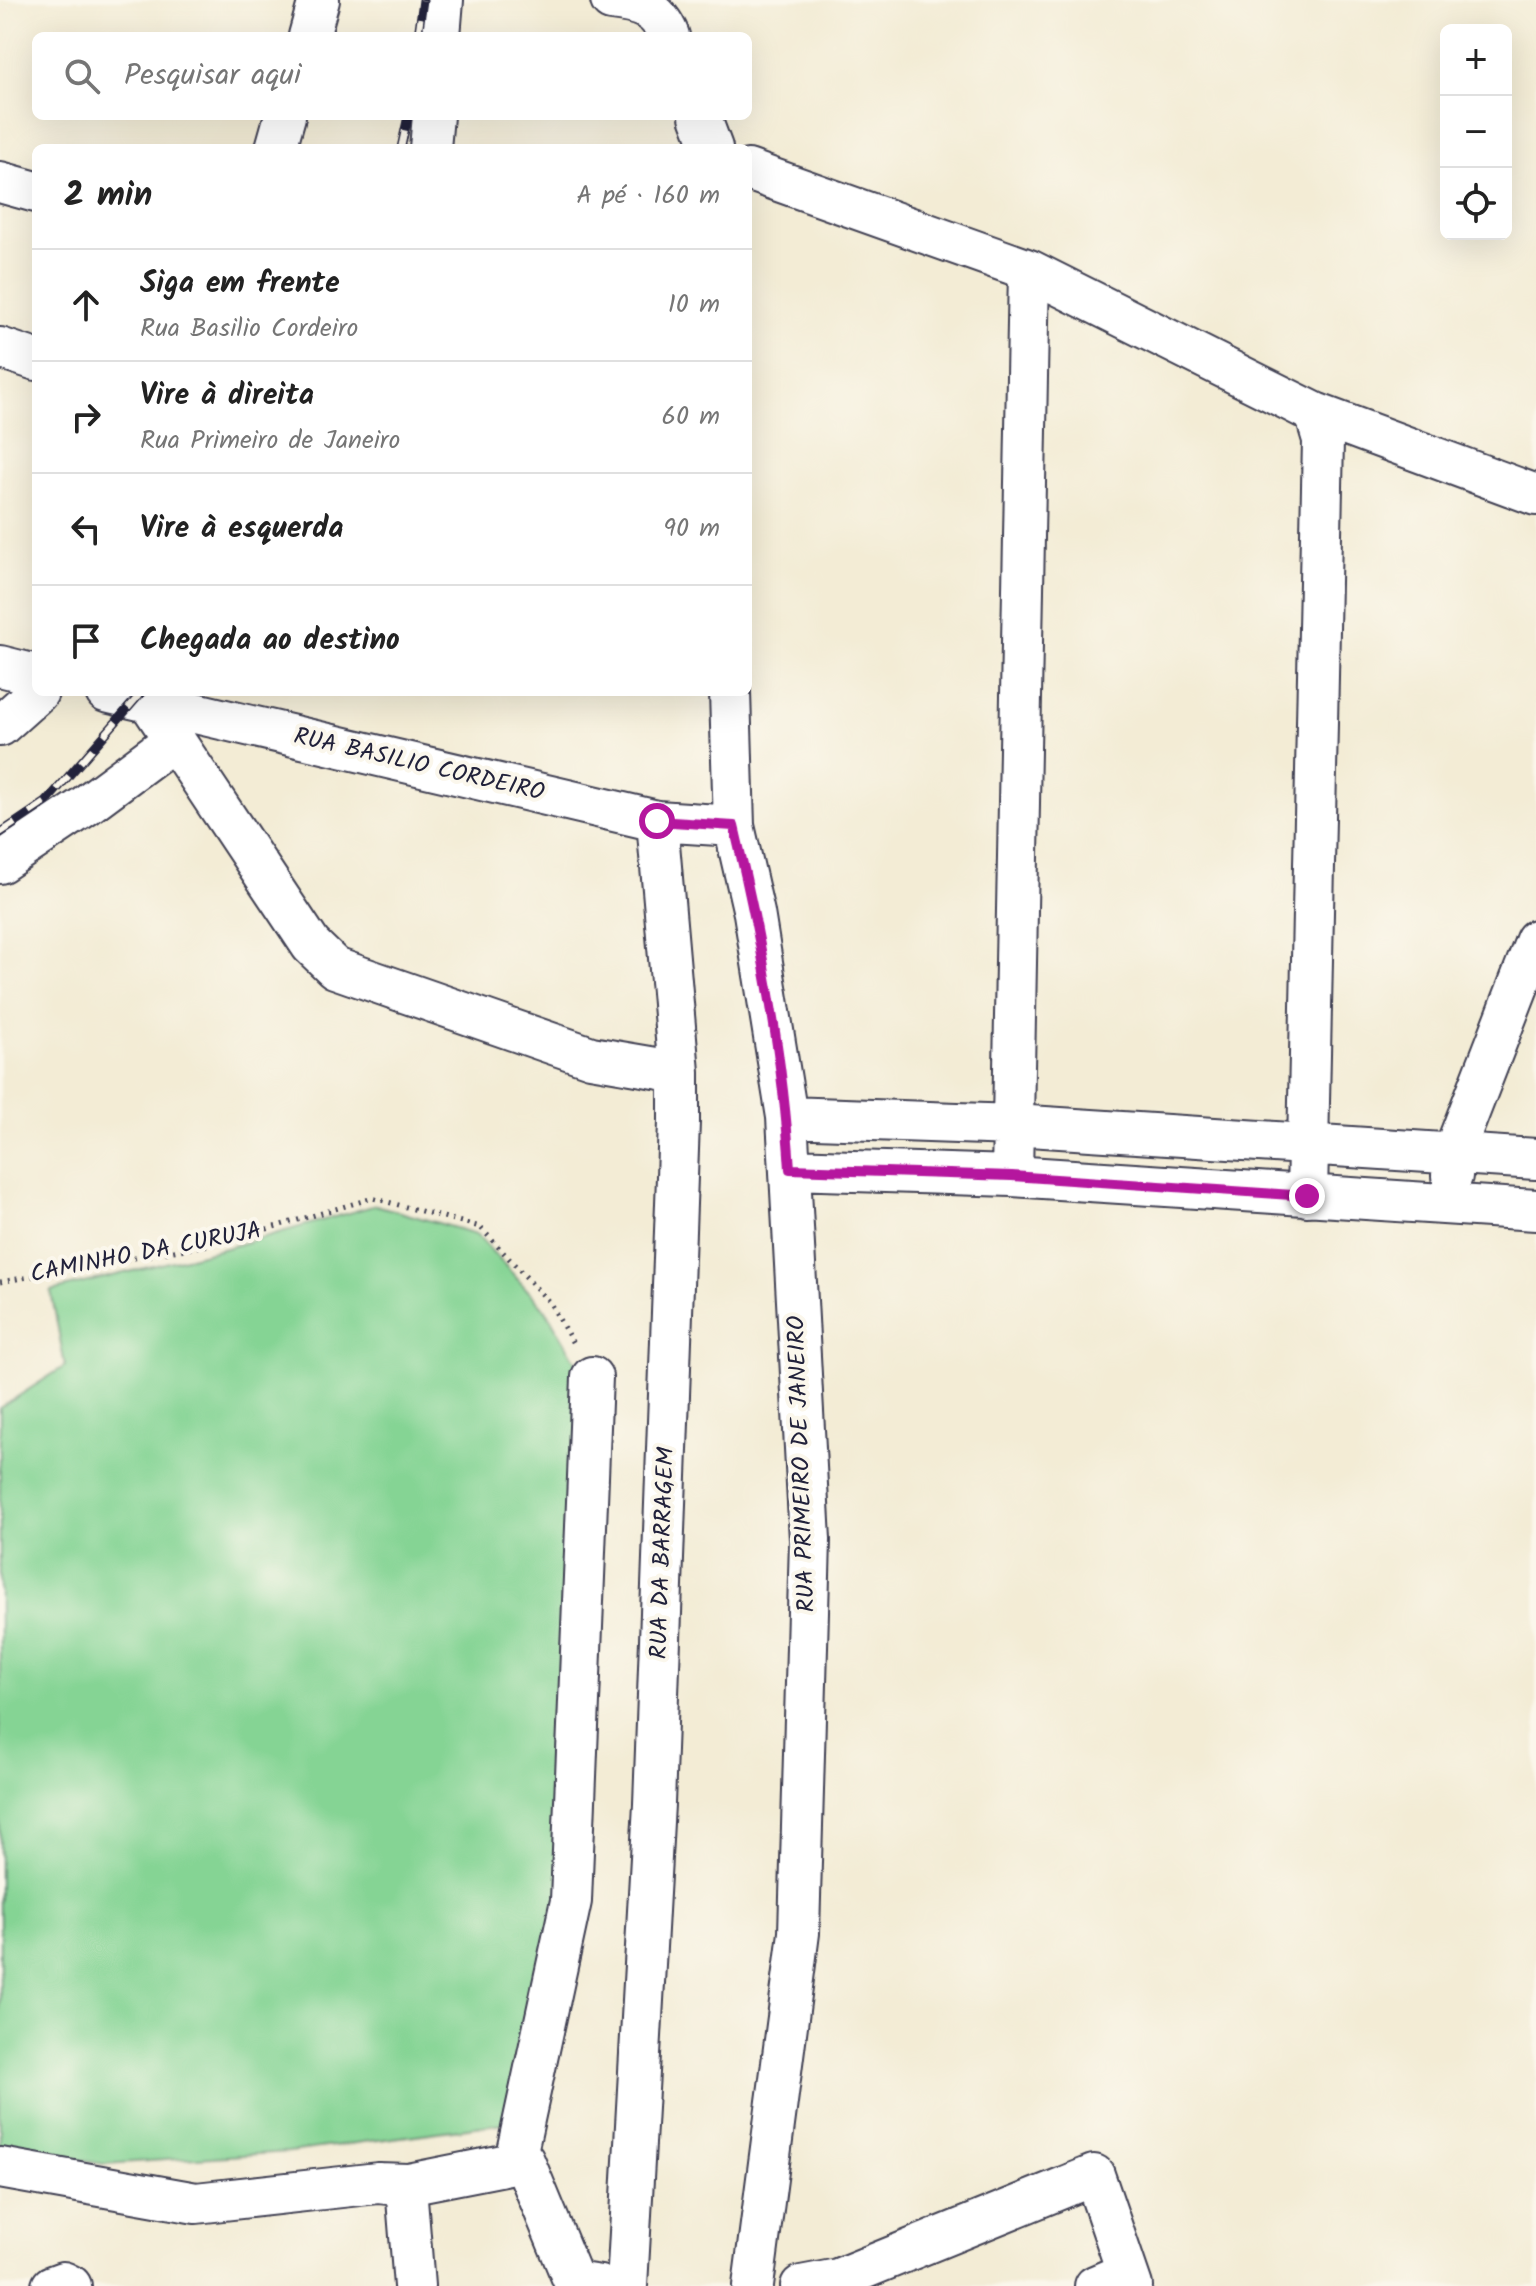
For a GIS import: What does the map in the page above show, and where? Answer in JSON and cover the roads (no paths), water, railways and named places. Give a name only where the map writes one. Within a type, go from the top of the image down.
[{"type":"street","points":[[310,32],[319,0]]},
{"type":"street","points":[[440,32],[443,0]]},
{"type":"street","points":[[611,0],[634,2],[653,10],[667,32]]},
{"type":"street","points":[[277,144],[284,120]]},
{"type":"street","points":[[430,144],[433,120]]},
{"type":"street","points":[[702,120],[710,144]]},
{"type":"street","points":[[752,171],[1029,270],[1315,413],[1536,495]]},
{"type":"street","points":[[0,182],[32,191]]},
{"type":"street","points":[[1012,1176],[1029,270]]},
{"type":"street","points":[[0,348],[32,359]]},
{"type":"street","points":[[1307,1196],[1323,440],[1315,413]]},
{"type":"street","points":[[0,666],[32,674]]},
{"type":"street","points":[[0,726],[34,696]]},
{"type":"street","name":"RUA PRIMEIRO DE JANEIRO","points":[[730,696],[734,826],[754,913],[787,1117],[810,1540],[799,1933],[753,2286]]},
{"type":"street","points":[[153,697],[174,740],[311,945],[335,968],[591,1057],[679,1072]]},
{"type":"street","name":"RUA BASILIO CORDEIRO","points":[[153,697],[657,821],[734,826]]},
{"type":"street","points":[[0,863],[174,740]]},
{"type":"street","name":"RUA DA BARRAGEM","points":[[627,2286],[654,1804],[679,1072],[657,821]]},
{"type":"street","points":[[1451,1204],[1453,1154],[1536,940]]},
{"type":"street","points":[[787,1117],[1014,1125],[1536,1159]]},
{"type":"street","points":[[790,1169],[1012,1176],[1536,1210]]},
{"type":"street","points":[[515,2161],[571,1901],[592,1377]]},
{"type":"street","points":[[0,2168],[196,2203],[378,2183],[408,2184],[515,2161],[527,2163],[574,2282],[600,2286]]},
{"type":"street","points":[[801,2286],[838,2279],[1094,2175],[1117,2282]]},
{"type":"street","points":[[378,2183],[406,2186],[414,2286]]},
{"type":"railway","points":[[419,32],[423,0]]},
{"type":"railway","points":[[402,144],[407,120]]},
{"type":"railway","points":[[0,833],[46,802],[139,696]]}]
